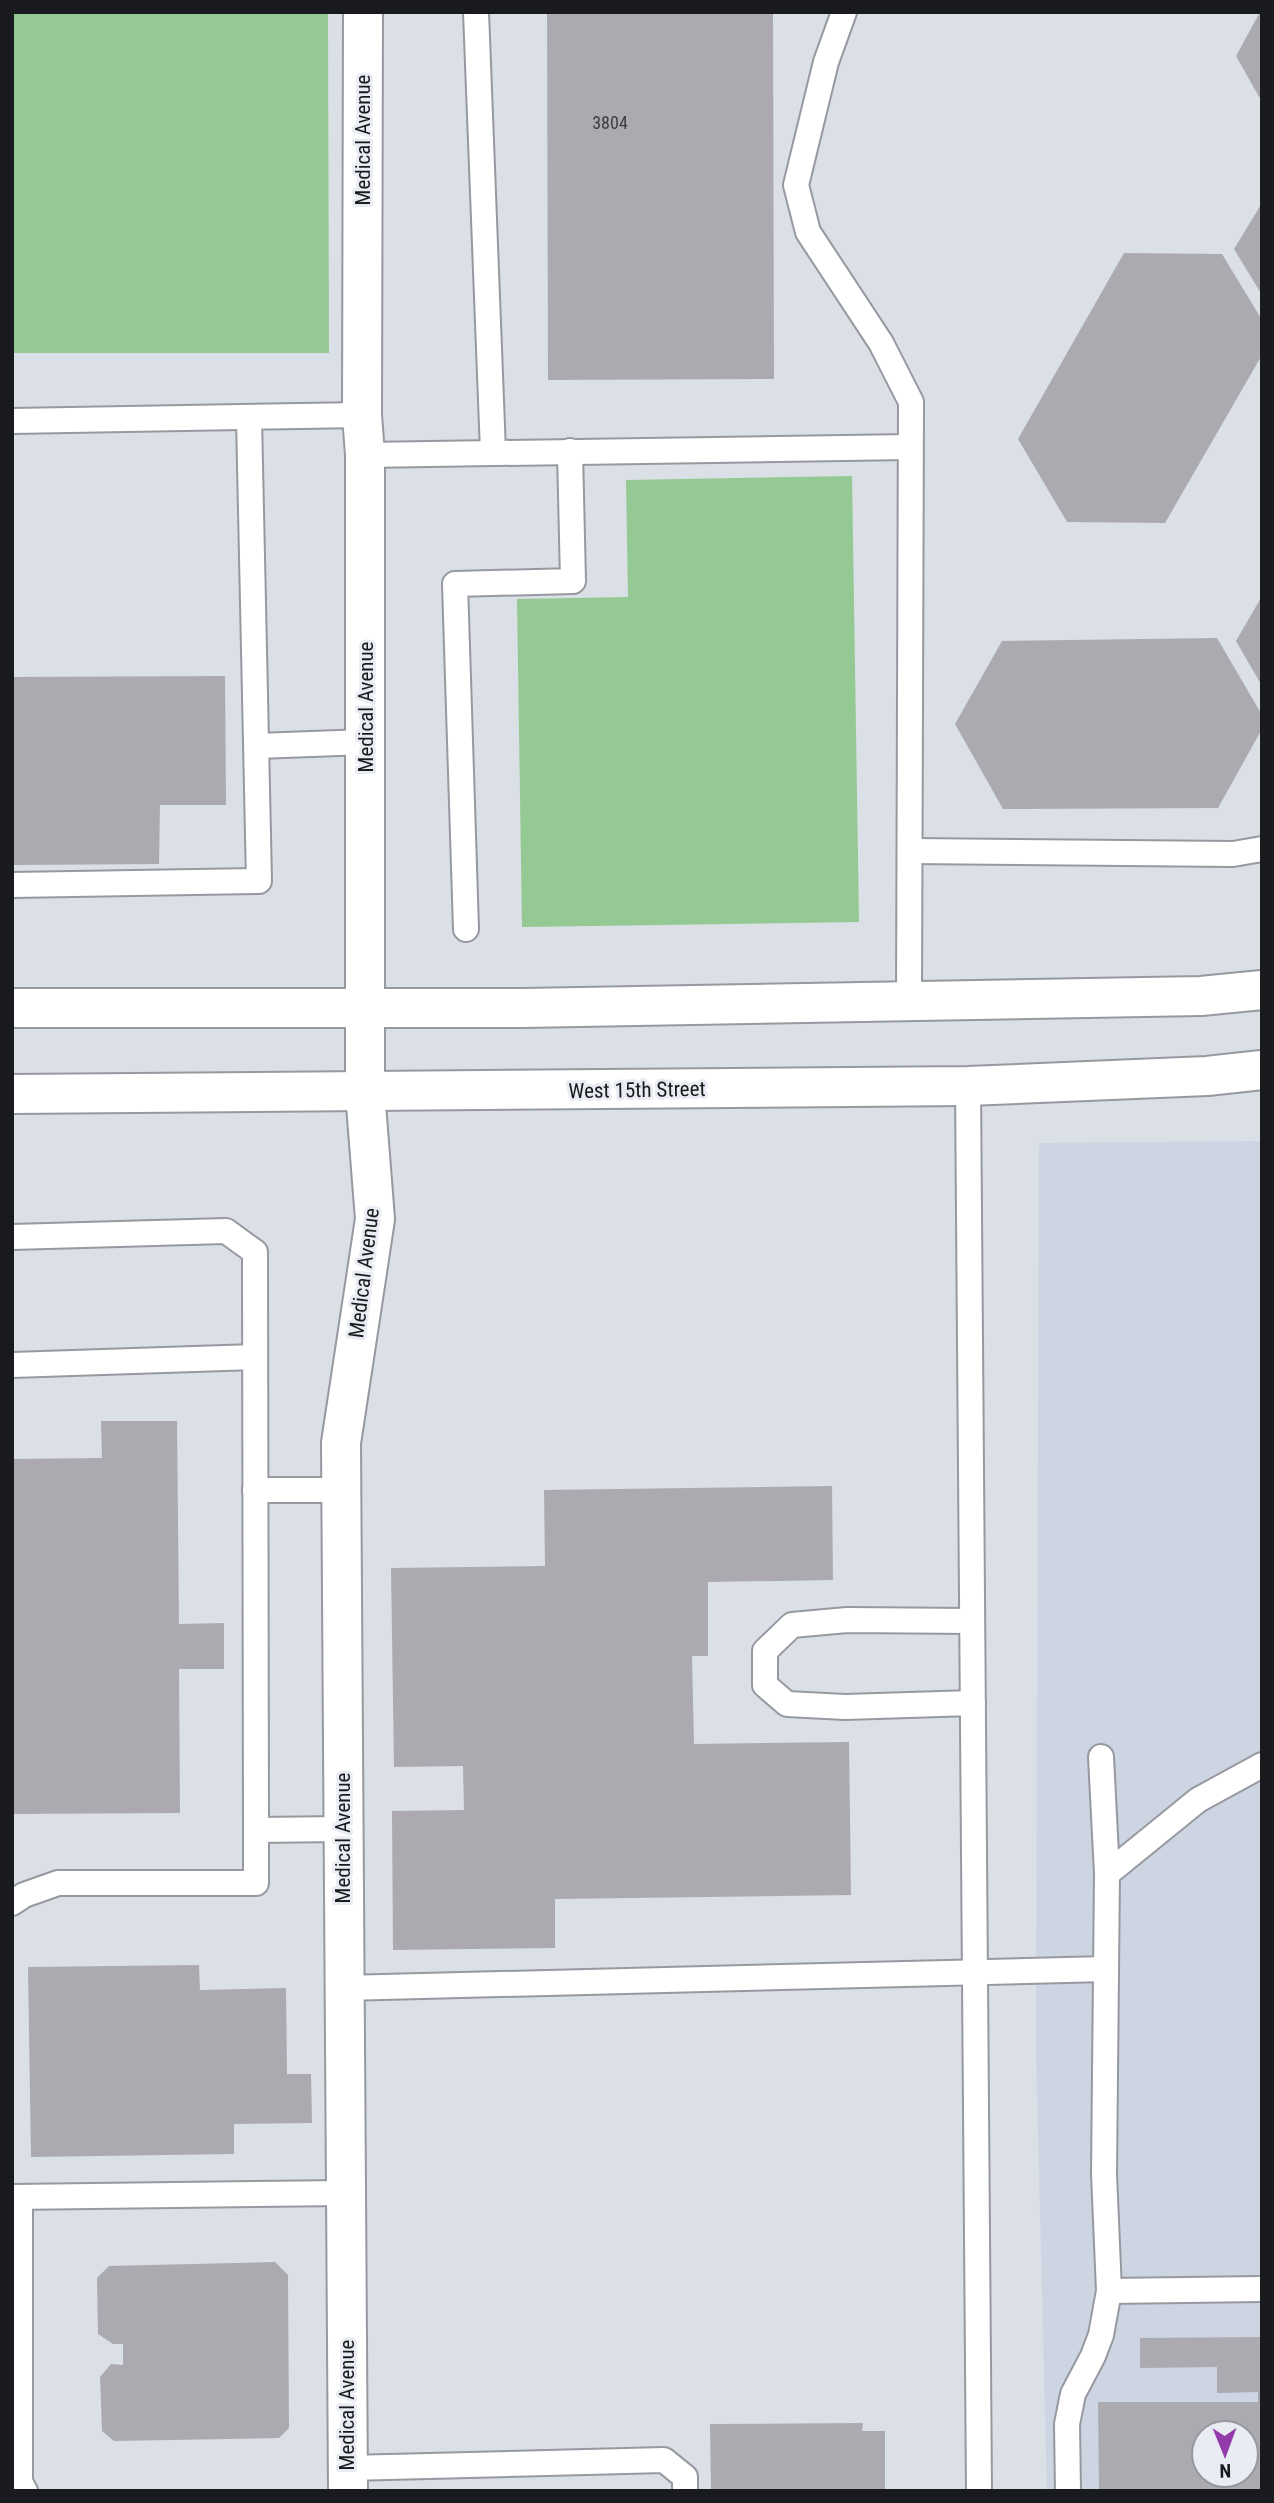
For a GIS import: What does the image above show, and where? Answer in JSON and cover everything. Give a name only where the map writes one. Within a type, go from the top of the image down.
[{"type":"main road","name":"Medical Avenue","points":[[348,2479],[341,1443],[375,1219],[365,1092],[367,1009],[365,455],[362,415],[363,12]]},
{"type":"main road","points":[[12,1008],[367,1009],[1201,996],[1262,990]]},
{"type":"main road","name":"West 15th Street","points":[[12,1094],[968,1087],[1207,1076],[1262,1070]]},
{"type":"lane","points":[[476,12],[493,452]]},
{"type":"lane","points":[[844,12],[826,62],[796,185],[808,232],[881,342],[911,402],[909,1000]]},
{"type":"lane","points":[[12,421],[362,415]]},
{"type":"lane","points":[[12,885],[260,881],[249,418]]},
{"type":"lane","points":[[365,455],[909,447]]},
{"type":"lane","points":[[466,929],[455,584],[573,581],[570,451]]},
{"type":"lane","points":[[257,746],[366,742]]},
{"type":"lane","points":[[909,851],[1233,854],[1262,849]]},
{"type":"lane","points":[[968,1087],[979,2491]]},
{"type":"lane","points":[[12,1237],[226,1231],[255,1252],[256,1490],[256,1883],[58,1883],[23,1895],[12,1903]]},
{"type":"lane","points":[[12,1365],[255,1357]]},
{"type":"lane","points":[[256,1490],[341,1490]]},
{"type":"lane","points":[[972,1621],[847,1620],[792,1625],[765,1651],[765,1685],[787,1704],[845,1707],[973,1703]]},
{"type":"lane","points":[[1068,2491],[1067,2424],[1073,2394],[1101,2335],[1109,2291],[1104,2174],[1107,1874],[1101,1757]]},
{"type":"lane","points":[[1107,1874],[1198,1800],[1262,1765]]},
{"type":"lane","points":[[256,1830],[343,1829]]},
{"type":"lane","points":[[344,1988],[1105,1969]]},
{"type":"lane","points":[[25,2491],[20,2482],[16,2197],[346,2193]]},
{"type":"lane","points":[[1109,2291],[1262,2289]]},
{"type":"lane","points":[[348,2479],[664,2460],[685,2477],[685,2491]]},
{"type":"shaded area","points":[[1262,1141],[1262,2491],[1047,2491],[1036,2049],[1039,1143]]},
{"type":"green space","points":[[12,12],[328,12],[329,353],[12,353]]},
{"type":"green space","points":[[852,476],[859,922],[522,927],[517,599],[628,597],[626,480]]},
{"type":"building","points":[[547,12],[773,12],[774,379],[548,380]]},
{"type":"building","points":[[1262,12],[1262,102],[1236,56]]},
{"type":"building","points":[[1262,203],[1262,295],[1234,249]]},
{"type":"building","points":[[1124,253],[1222,254],[1262,320],[1262,355],[1165,523],[1067,522],[1018,439]]},
{"type":"building","points":[[1262,596],[1262,686],[1236,641]]},
{"type":"building","points":[[1217,638],[1262,715],[1262,729],[1218,808],[1003,809],[955,724],[1002,641]]},
{"type":"building","points":[[225,676],[226,805],[160,805],[159,864],[12,865],[12,677]]},
{"type":"building","points":[[101,1421],[177,1421],[179,1624],[224,1623],[224,1669],[179,1669],[180,1813],[12,1814],[12,1459],[102,1458]]},
{"type":"building","points":[[832,1486],[833,1580],[708,1582],[708,1656],[692,1656],[694,1744],[849,1742],[851,1895],[555,1899],[555,1948],[393,1950],[392,1811],[464,1810],[463,1766],[394,1767],[391,1568],[545,1566],[544,1490]]},
{"type":"building","points":[[199,1965],[200,1990],[286,1988],[287,2074],[311,2074],[312,2123],[234,2124],[234,2154],[31,2157],[28,1967]]},
{"type":"building","points":[[275,2262],[288,2275],[289,2428],[279,2438],[114,2441],[102,2431],[100,2377],[111,2364],[123,2365],[123,2344],[113,2344],[98,2334],[97,2278],[109,2266]]},
{"type":"building","points":[[1262,2337],[1262,2491],[1099,2491],[1098,2402],[1258,2402],[1258,2392],[1217,2393],[1217,2367],[1140,2368],[1140,2338]]},
{"type":"building","points":[[863,2423],[862,2431],[885,2431],[885,2491],[711,2491],[710,2424]]}]
